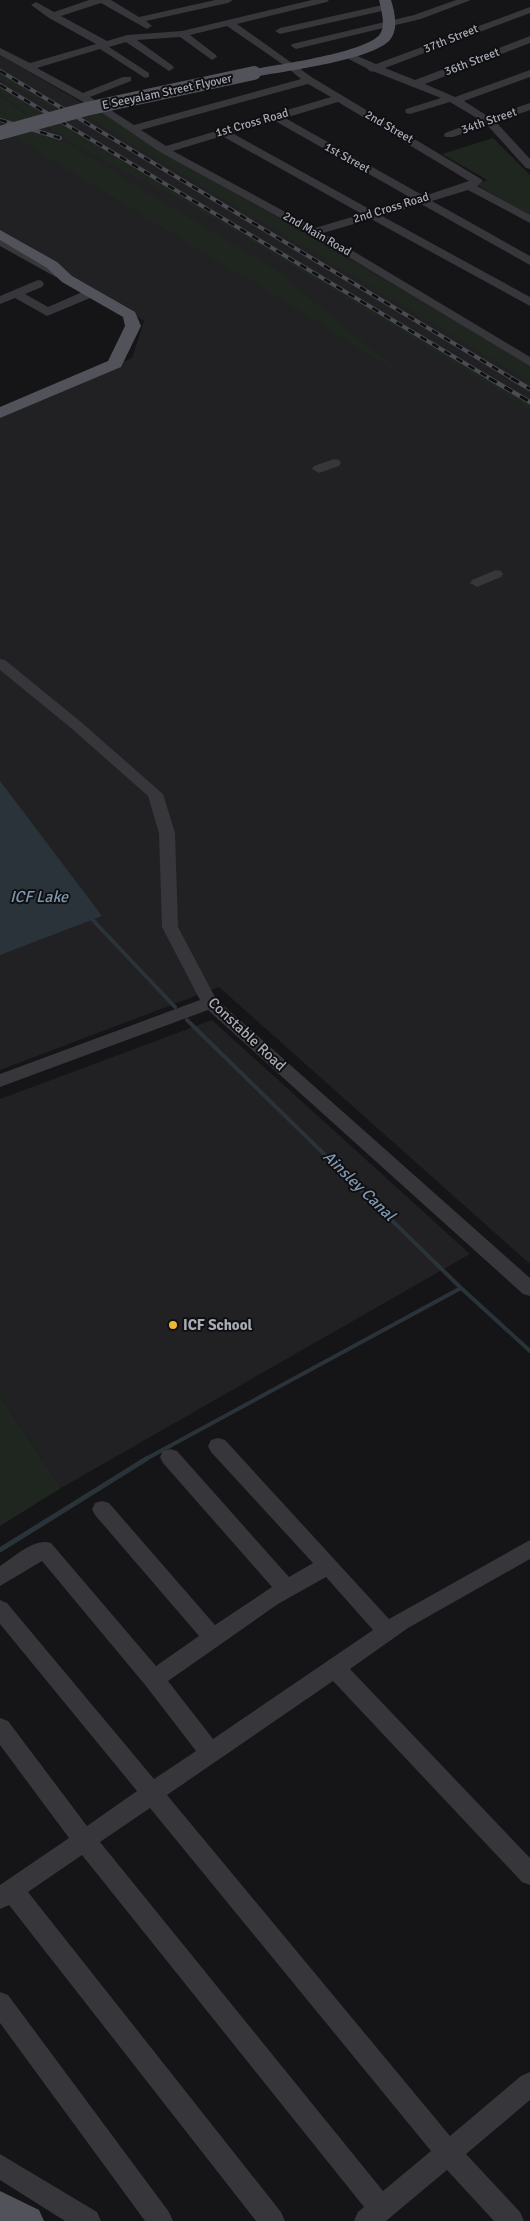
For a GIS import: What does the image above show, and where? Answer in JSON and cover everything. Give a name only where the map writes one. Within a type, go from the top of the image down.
[{"type":"main road","points":[[386,4],[388,24]]},
{"type":"main road","name":"E Seeyalam Street Flyover","points":[[0,133],[96,107],[358,50],[383,39],[388,24]]},
{"type":"main road","points":[[0,234],[52,265],[67,279],[130,315],[133,326],[115,364],[0,412]]},
{"type":"main road","points":[[0,2207],[28,2221]]},
{"type":"street","points":[[53,16],[99,0]]},
{"type":"street","points":[[104,0],[138,20],[159,37]]},
{"type":"street","points":[[138,20],[228,0]]},
{"type":"street","points":[[29,67],[127,38],[182,34],[324,0]]},
{"type":"street","points":[[296,46],[417,17],[466,0]]},
{"type":"street","points":[[280,31],[386,4]]},
{"type":"street","points":[[36,5],[103,44],[145,75]]},
{"type":"street","name":"37th Street","points":[[373,69],[530,10]]},
{"type":"street","points":[[229,23],[292,66]]},
{"type":"street","points":[[182,34],[212,57]]},
{"type":"street","points":[[127,38],[169,68]]},
{"type":"street","name":"36th Street","points":[[415,84],[530,39]]},
{"type":"street","name":"2nd Main Road","points":[[0,51],[102,109],[164,150],[314,232],[530,362]]},
{"type":"street","points":[[102,109],[292,66],[336,58],[340,55],[453,100],[490,122],[518,146],[530,166]]},
{"type":"street","name":"2nd Street","points":[[292,66],[309,80],[477,181],[469,186]]},
{"type":"street","points":[[410,111],[453,100],[530,73]]},
{"type":"street","points":[[82,97],[127,79]]},
{"type":"street","points":[[132,129],[309,80]]},
{"type":"street","name":"1st Cross Road","points":[[164,150],[340,98]]},
{"type":"street","name":"34th Street","points":[[449,135],[490,122],[530,106]]},
{"type":"street","name":"1st Street","points":[[275,116],[530,262]]},
{"type":"street","points":[[222,132],[530,302]]},
{"type":"street","points":[[469,186],[530,220]]},
{"type":"street","name":"2nd Cross Road","points":[[314,232],[469,186]]},
{"type":"street","points":[[0,241],[67,279]]},
{"type":"street","points":[[0,300],[38,284]]},
{"type":"street","points":[[15,293],[47,312],[92,293]]},
{"type":"street","points":[[320,469],[334,463]]},
{"type":"street","points":[[477,583],[496,574]]},
{"type":"street","name":"Constable Road","points":[[0,663],[156,794],[167,833],[170,926],[210,1003],[530,1289]]},
{"type":"street","points":[[0,1081],[210,1003]]},
{"type":"street","points":[[218,1446],[388,1632]]},
{"type":"street","points":[[170,1457],[287,1589]]},
{"type":"street","points":[[102,1509],[213,1637]]},
{"type":"street","points":[[0,1576],[44,1549],[154,1679],[210,1753]]},
{"type":"street","points":[[272,2221],[6,1894],[388,1632],[453,1591],[530,1549]]},
{"type":"street","points":[[154,1679],[213,1637],[328,1565]]},
{"type":"street","points":[[0,1609],[153,1792],[448,2152],[511,2221]]},
{"type":"street","points":[[336,1669],[530,1874]]},
{"type":"street","points":[[0,1728],[84,1840],[374,2215],[530,2084]]},
{"type":"street","points":[[0,2003],[160,2221]]},
{"type":"street","points":[[0,2166],[88,2221]]},
{"type":"shaded area","points":[[0,55],[530,363],[530,1264],[219,987],[0,1070],[0,416],[132,358],[144,321],[0,238],[0,141],[19,134],[0,132]]},
{"type":"shaded area","points":[[0,73],[62,110],[58,111],[0,79]]},
{"type":"shaded area","points":[[0,86],[52,116],[37,120],[0,93]]},
{"type":"shaded area","points":[[0,97],[33,120],[20,125],[0,118]]},
{"type":"shaded area","points":[[97,108],[162,151],[530,365],[530,382],[81,113]]},
{"type":"shaded area","points":[[57,120],[530,404],[530,410],[199,210],[81,148],[43,123]]},
{"type":"shaded area","points":[[24,128],[59,139],[276,270],[405,377],[246,277],[243,277],[7,132]]},
{"type":"shaded area","points":[[493,138],[530,175],[530,216],[477,185],[487,180],[442,154]]},
{"type":"shaded area","name":"ICF School","points":[[212,1020],[470,1254],[61,1488],[0,1396],[0,1099]]},
{"type":"shaded area","points":[[0,1396],[61,1488],[0,1526]]},
{"type":"water","name":"ICF Lake","points":[[0,781],[102,916],[0,955]]},
{"type":"waterway","name":"Ainsley Canal","points":[[89,916],[175,1007]]},
{"type":"waterway","name":"Ainsley Canal","points":[[187,1020],[461,1288]]},
{"type":"waterway","points":[[144,1460],[461,1288]]},
{"type":"waterway","name":"Ainsley Canal","points":[[461,1288],[530,1351]]},
{"type":"waterway","points":[[0,1550],[146,1459]]},
{"type":"railway","points":[[0,71],[513,379]]},
{"type":"railway","points":[[0,85],[491,379]]},
{"type":"railway","points":[[0,120],[60,138]]},
{"type":"railway","points":[[489,378],[530,402]]},
{"type":"railway","points":[[511,378],[530,389]]},
{"type":"place","name":"ICF School","points":[[173,1325]]}]
